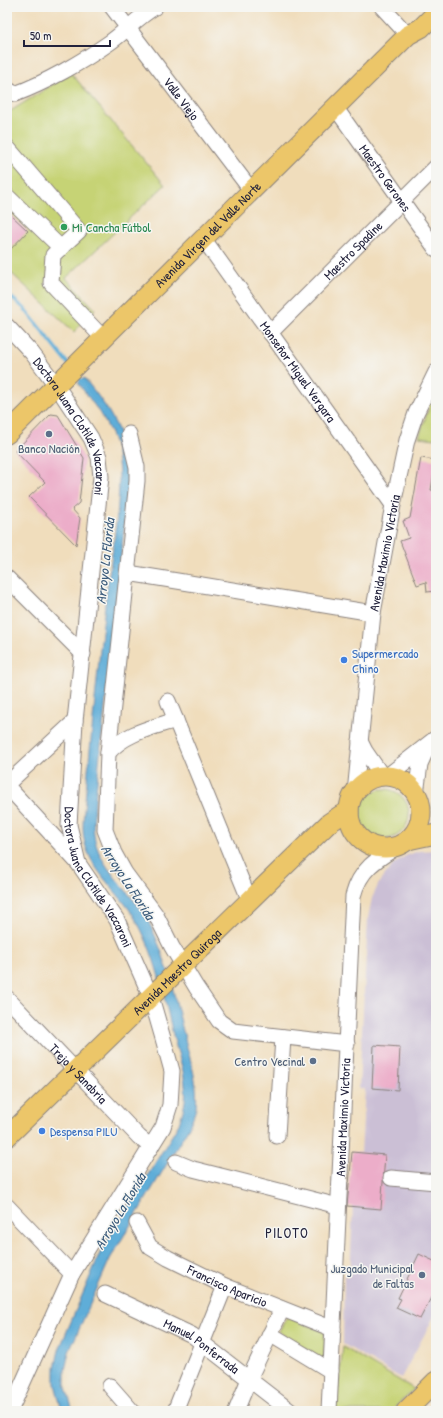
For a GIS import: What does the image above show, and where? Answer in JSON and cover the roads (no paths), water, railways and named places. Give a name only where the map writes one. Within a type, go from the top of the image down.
[{"type":"main road","name":"Avenida Virgen del Valle Norte","points":[[408,35],[415,20],[428,7]]},
{"type":"main road","name":"Avenida Virgen del Valle Norte","points":[[7,434],[408,35],[421,28],[436,13]]},
{"type":"main road","points":[[436,808],[416,796],[403,782],[385,777],[367,781],[355,793],[349,812],[355,832],[370,845],[380,848],[390,848],[436,834]]},
{"type":"main road","points":[[404,843],[415,832],[420,821],[420,809],[416,796]]},
{"type":"main road","name":"Avenida Maestro Quiroga","points":[[7,1137],[249,899],[329,823],[341,815],[349,812]]},
{"type":"main road","points":[[406,1411],[436,1381]]},
{"type":"street","name":"Valle Viejo","points":[[112,7],[251,190]]},
{"type":"street","points":[[11,92],[34,87],[102,47],[155,7]]},
{"type":"street","points":[[382,7],[408,35]]},
{"type":"street","name":"Maestro Gerones","points":[[335,107],[436,249]]},
{"type":"street","points":[[7,147],[78,231],[53,255],[51,283],[103,338]]},
{"type":"street","name":"Maestro Spadine","points":[[270,333],[436,167]]},
{"type":"street","points":[[7,196],[61,248]]},
{"type":"street","name":"Monseñor Miguel Vergara","points":[[203,238],[392,505]]},
{"type":"street","name":"Doctora Juana Clotilde Vaccaroni","points":[[7,326],[60,381],[100,457],[101,478],[75,721],[69,825],[78,863],[117,920],[154,993],[172,1071],[170,1106],[162,1127],[72,1274],[10,1411]]},
{"type":"street","name":"Avenida Maximio Victoria","points":[[355,793],[373,613],[392,505],[407,440],[416,413],[436,372]]},
{"type":"street","points":[[129,434],[137,467],[138,481],[108,753],[106,830],[114,853],[125,873],[156,915],[179,969],[219,1021],[233,1031],[347,1044]]},
{"type":"street","points":[[128,573],[373,613]]},
{"type":"street","points":[[7,578],[83,654]]},
{"type":"street","points":[[168,701],[249,899]]},
{"type":"street","points":[[108,753],[118,742],[140,731],[176,720]]},
{"type":"street","points":[[75,721],[7,785],[78,863]]},
{"type":"street","points":[[360,741],[371,760],[385,777],[433,740]]},
{"type":"street","points":[[416,796],[420,764],[433,740]]},
{"type":"street","name":"Avenida Maximio Victoria","points":[[329,1411],[353,896],[356,883],[372,863],[404,843]]},
{"type":"street","name":"Trejo y Sanabria","points":[[7,998],[139,1137],[151,1147]]},
{"type":"street","points":[[277,1136],[283,1037]]},
{"type":"street","points":[[176,1162],[193,1169],[338,1206]]},
{"type":"street","points":[[391,1178],[436,1182]]},
{"type":"street","points":[[7,1206],[72,1274]]},
{"type":"street","name":"Francisco Aparicio","points":[[137,1223],[150,1247],[225,1286],[333,1329]]},
{"type":"street","points":[[175,1411],[225,1286]]},
{"type":"street","name":"Manuel Ponferrada","points":[[104,1294],[192,1335],[290,1411]]},
{"type":"street","points":[[236,1411],[249,1379],[282,1309]]},
{"type":"street","points":[[270,1334],[331,1371]]},
{"type":"street","points":[[110,1386],[132,1411]]},
{"type":"water","points":[[84,378],[105,405],[118,430],[123,444],[128,474],[128,492],[95,801],[94,835],[98,851],[104,862],[136,902],[156,937],[170,980],[195,1081],[197,1098],[194,1115],[189,1127],[110,1259],[69,1352],[65,1370],[65,1384],[73,1411],[62,1411],[55,1384],[55,1368],[59,1350],[100,1253],[179,1124],[185,1096],[182,1068],[163,991],[148,944],[133,915],[94,864],[84,841],[84,810],[103,622],[116,520],[119,480],[115,445],[109,429],[100,413],[78,383]]},
{"type":"waterway","name":"Arroyo La Florida","points":[[7,294],[24,308],[69,365]]},
{"type":"waterway","name":"Arroyo La Florida","points":[[75,373],[84,384]]},
{"type":"place","name":"Mi Cancha Fútbol","points":[[64,227]]},
{"type":"place","name":"Banco Nación","points":[[49,434]]},
{"type":"place","name":"Supermercado Chino","points":[[344,660]]},
{"type":"place","name":"Centro Vecinal","points":[[313,1061]]},
{"type":"place","name":"Despensa PILU","points":[[42,1131]]},
{"type":"place","name":"Juzgado Municipal de Faltas","points":[[422,1275]]},
{"type":"district","name":"PILOTO","points":[[287,1233]]}]
